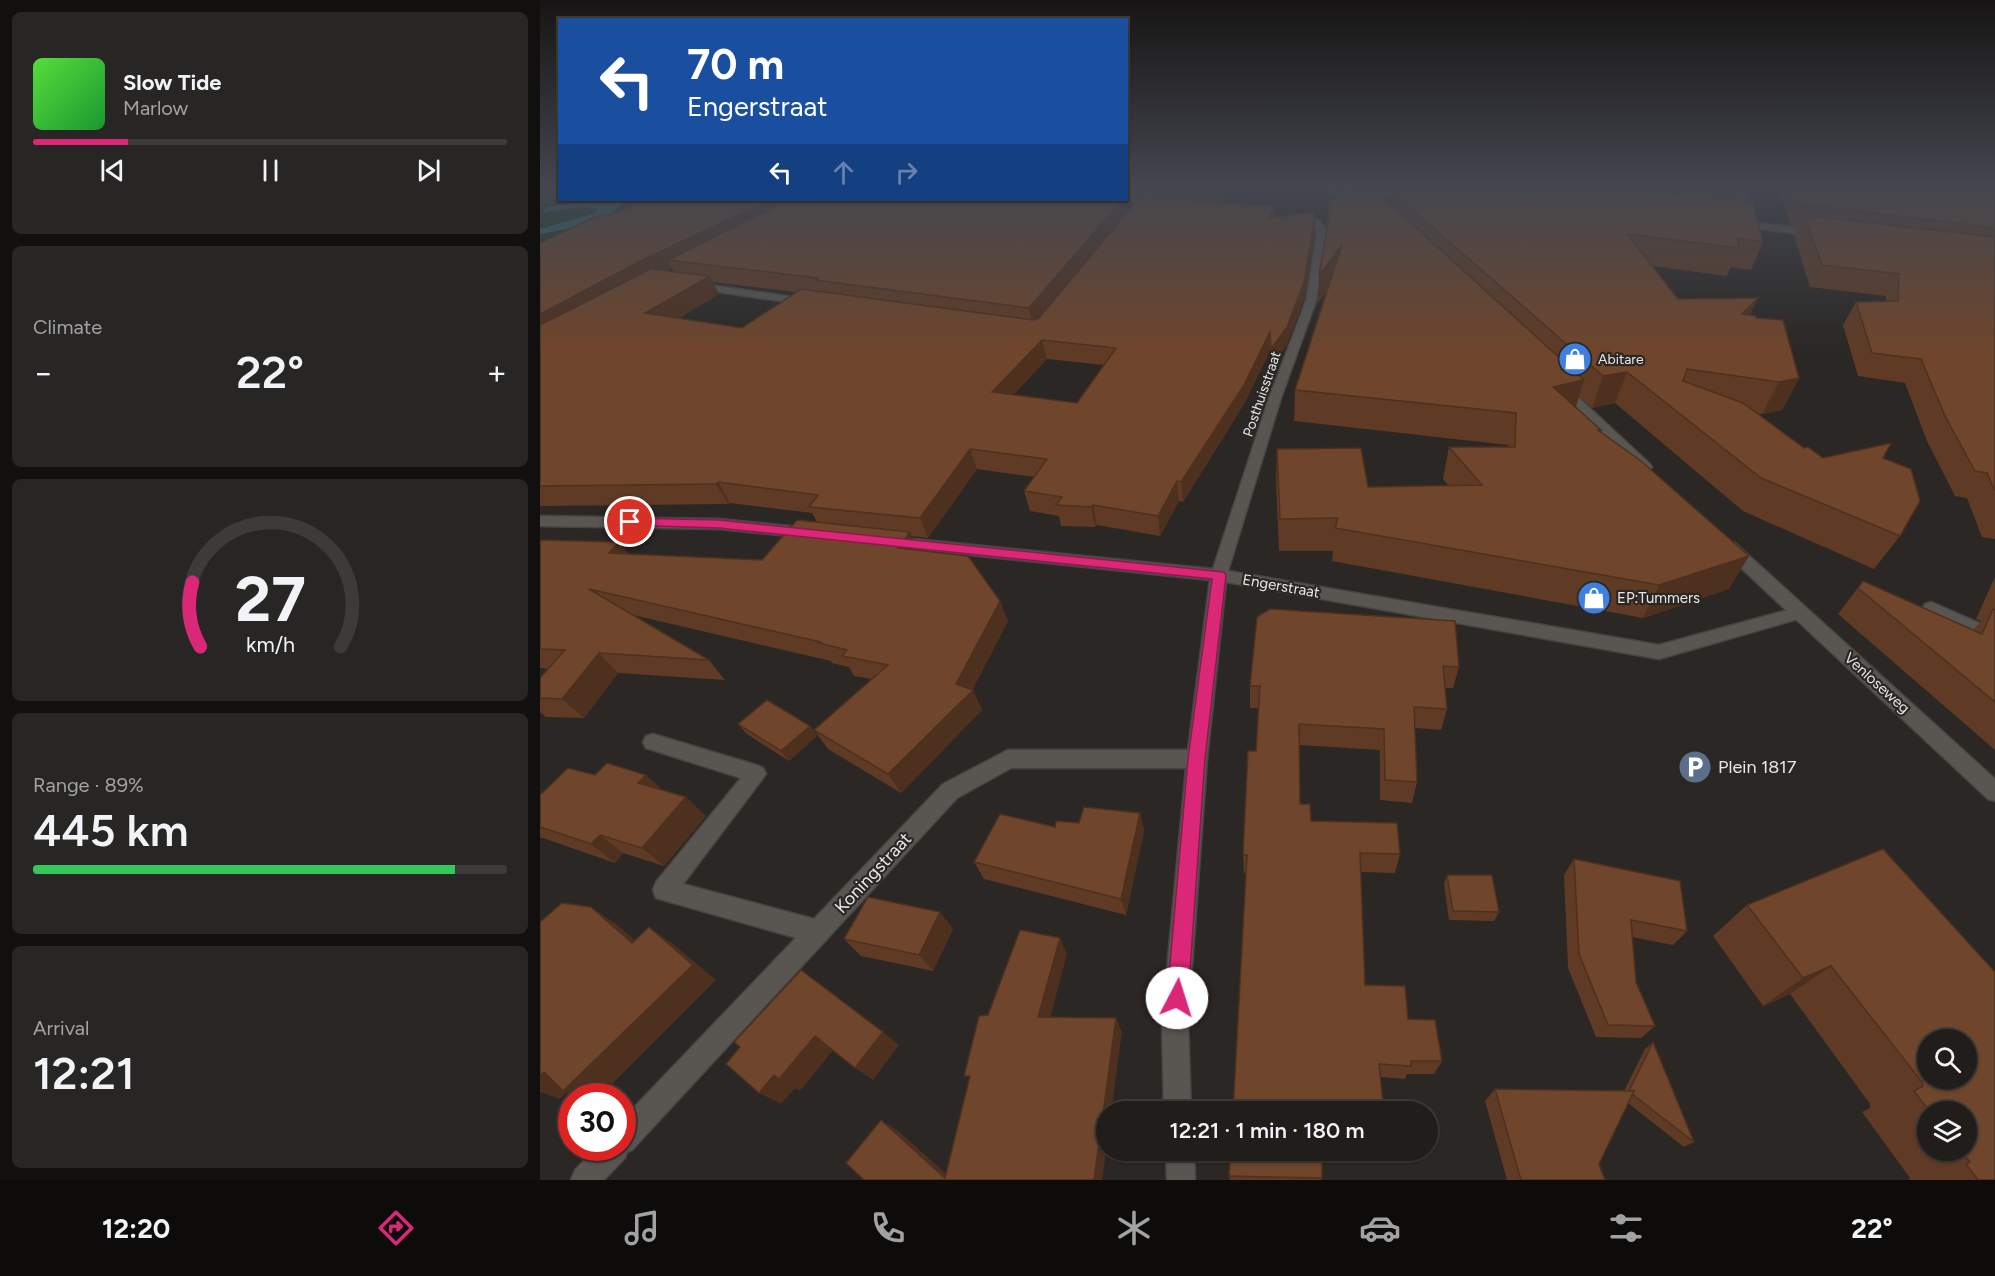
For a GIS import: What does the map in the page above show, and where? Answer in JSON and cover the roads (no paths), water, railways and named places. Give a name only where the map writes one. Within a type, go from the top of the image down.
[{"type":"street","name":"Posthuisstraat","points":[[1178,1101],[1176,1022],[1197,759],[1219,575],[1275,398],[1311,301],[1320,243]]},
{"type":"street","points":[[683,284],[824,304]]},
{"type":"street","points":[[1550,378],[1653,475]]},
{"type":"street","points":[[540,521],[719,524],[825,535]]},
{"type":"street","name":"Venloseweg","points":[[1722,540],[1995,792]]},
{"type":"street","name":"Engerstraat","points":[[884,541],[1219,575],[1659,652],[1799,613]]},
{"type":"street","points":[[1931,608],[1995,637]]},
{"type":"street","points":[[653,742],[756,774],[664,890],[818,932]]},
{"type":"street","name":"Koningstraat","points":[[636,1125],[950,791],[1008,759],[1197,759]]},
{"type":"street","points":[[585,1180],[603,1161]]},
{"type":"street","points":[[1180,1161],[1181,1180]]},
{"type":"place","name":"Abitare","points":[[1575,359]]},
{"type":"place","name":"EP:Tummers","points":[[1594,598]]},
{"type":"place","name":"Plein 1817","points":[[1695,767]]}]
